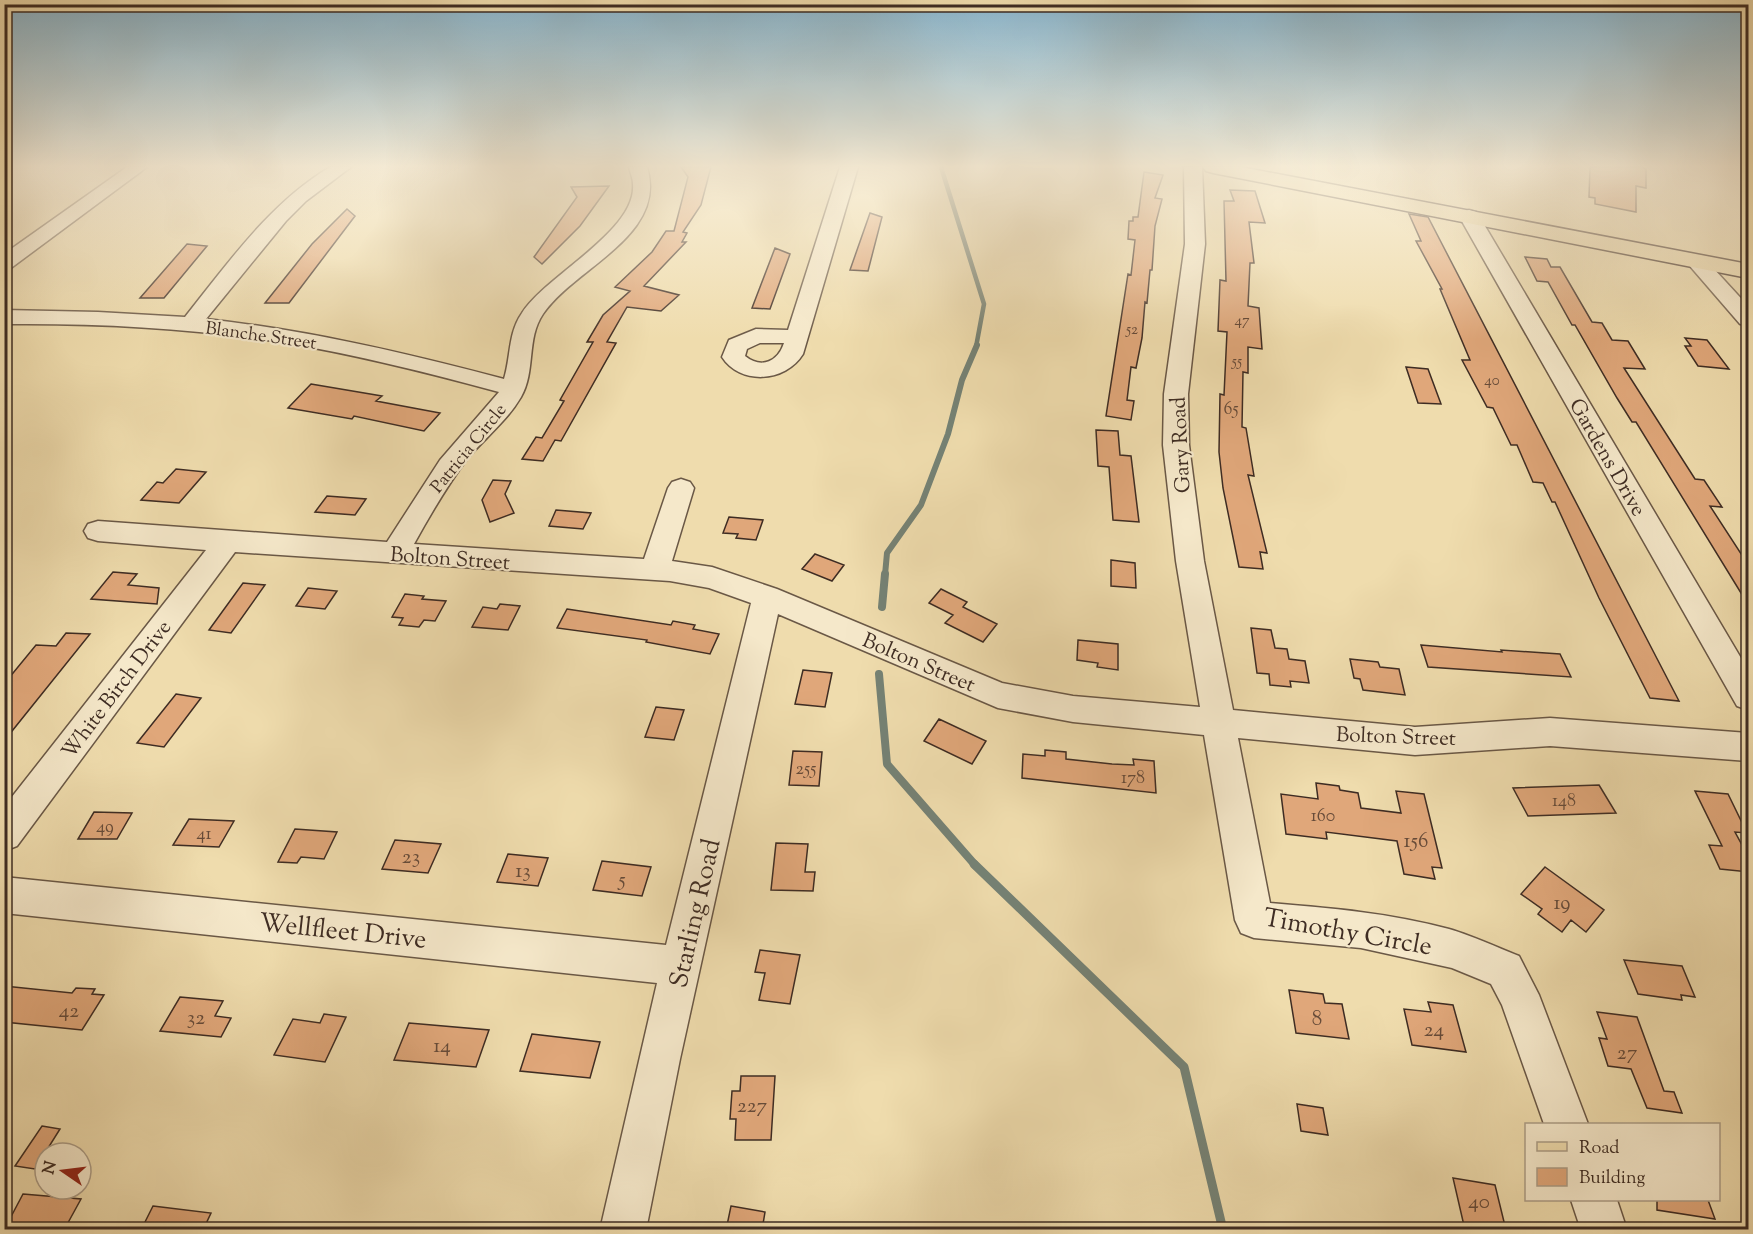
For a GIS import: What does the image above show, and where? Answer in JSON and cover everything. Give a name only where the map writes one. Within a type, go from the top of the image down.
[{"type":"main road","points":[[1512,225],[1749,271]]},
{"type":"street","points":[[4,264],[58,225]]},
{"type":"street","points":[[190,325],[274,225]]},
{"type":"street","name":"Patricia Circle","points":[[394,554],[440,478],[509,396],[513,388],[521,337],[526,323],[542,301],[600,252],[624,225]]},
{"type":"street","points":[[797,337],[831,225]]},
{"type":"street","name":"Gary Road","points":[[1194,225],[1194,244],[1176,394],[1176,445],[1190,561],[1219,721]]},
{"type":"street","name":"Gardens Drive","points":[[1474,225],[1749,697]]},
{"type":"street","points":[[1696,261],[1749,319]]},
{"type":"street","name":"Blanche Street","points":[[4,317],[190,325],[255,332],[361,351],[513,388]]},
{"type":"street","points":[[655,570],[681,489]]},
{"type":"street","name":"Bolton Street","points":[[98,531],[394,554],[655,570],[712,578],[767,597],[998,695],[1073,709],[1415,741],[1550,732],[1749,747]]},
{"type":"street","name":"White Birch Drive","points":[[4,835],[228,542]]},
{"type":"street","name":"Starling Road","points":[[624,1230],[647,1114],[767,597]]},
{"type":"street","name":"Timothy Circle","points":[[1219,721],[1254,920],[1361,929],[1452,949],[1505,970],[1519,995],[1565,1123]]},
{"type":"street","name":"Wellfleet Drive","points":[[4,895],[681,966]]},
{"type":"street","points":[[1594,1201],[1604,1230]]},
{"type":"building","points":[[331,225],[348,225],[289,303],[265,303],[312,244]]},
{"type":"building","points":[[557,225],[581,225],[542,264],[534,257]]},
{"type":"building","points":[[676,225],[688,225],[683,232],[687,233],[682,242],[686,242],[644,286],[679,295],[661,311],[627,307],[607,342],[616,343],[561,441],[555,440],[543,461],[522,459],[536,437],[542,438],[564,401],[560,400],[593,342],[587,342],[603,315],[630,291],[615,287],[652,252],[666,231],[674,231]]},
{"type":"building","points":[[866,225],[880,225],[868,271],[850,270]]},
{"type":"building","points":[[1129,225],[1155,225],[1152,270],[1150,270],[1147,303],[1145,302],[1142,338],[1136,368],[1131,367],[1127,400],[1134,401],[1131,420],[1106,416],[1128,274],[1131,275],[1135,240],[1128,239]]},
{"type":"building","points":[[1225,225],[1249,225],[1254,263],[1250,263],[1248,306],[1259,308],[1262,349],[1248,347],[1248,373],[1243,372],[1242,427],[1246,428],[1254,476],[1248,475],[1267,553],[1260,552],[1263,569],[1239,567],[1223,488],[1219,452],[1220,394],[1224,395],[1227,332],[1218,331],[1220,280],[1226,281]]},
{"type":"building","points":[[1414,225],[1432,225],[1679,701],[1650,698],[1599,598],[1555,502],[1552,502],[1543,483],[1533,482],[1517,445],[1511,445],[1493,408],[1487,407],[1462,360],[1470,360],[1440,289],[1442,289],[1416,241],[1421,241]]},
{"type":"building","points":[[187,244],[207,246],[164,298],[140,298]]},
{"type":"building","points":[[775,248],[790,254],[770,309],[752,308]]},
{"type":"building","points":[[1525,257],[1547,259],[1551,267],[1560,267],[1592,322],[1602,323],[1612,340],[1628,341],[1645,369],[1624,368],[1695,479],[1704,480],[1722,507],[1710,506],[1749,566],[1749,606],[1636,422],[1632,422],[1617,398],[1548,282],[1537,281]]},
{"type":"building","points":[[1685,338],[1707,340],[1729,369],[1698,366],[1685,346],[1691,346]]},
{"type":"building","points":[[1406,367],[1428,369],[1441,404],[1418,403]]},
{"type":"building","points":[[311,384],[382,396],[376,401],[440,413],[424,431],[354,416],[352,419],[288,408]]},
{"type":"building","points":[[1096,430],[1118,431],[1120,455],[1131,456],[1139,522],[1113,520],[1109,467],[1098,466]]},
{"type":"building","points":[[176,469],[206,472],[179,503],[141,500],[157,482],[163,483]]},
{"type":"building","points":[[493,480],[511,481],[505,494],[514,513],[490,522],[482,500]]},
{"type":"building","points":[[327,496],[366,499],[355,515],[315,512]]},
{"type":"building","points":[[556,510],[591,513],[583,529],[549,526]]},
{"type":"building","points":[[729,517],[763,520],[756,540],[736,538],[738,534],[723,533]]},
{"type":"building","points":[[815,554],[844,565],[832,581],[802,569]]},
{"type":"building","points":[[1111,560],[1135,563],[1136,588],[1111,586]]},
{"type":"building","points":[[113,572],[137,574],[128,585],[159,588],[157,604],[91,599]]},
{"type":"building","points":[[243,583],[265,585],[231,633],[209,630]]},
{"type":"building","points":[[308,588],[337,591],[325,609],[296,606]]},
{"type":"building","points":[[941,589],[967,602],[963,607],[997,624],[983,642],[945,623],[953,615],[929,603]]},
{"type":"building","points":[[405,594],[424,596],[422,599],[446,601],[435,621],[424,620],[419,627],[399,625],[403,618],[392,617]]},
{"type":"building","points":[[500,604],[520,606],[508,630],[472,627],[483,607],[497,609]]},
{"type":"building","points":[[567,609],[671,625],[673,621],[695,625],[693,629],[719,634],[710,654],[646,642],[647,640],[557,628]]},
{"type":"building","points":[[1251,628],[1271,630],[1275,648],[1287,649],[1289,659],[1305,661],[1309,683],[1290,681],[1291,687],[1270,685],[1269,674],[1257,673]]},
{"type":"building","points":[[66,633],[90,634],[4,741],[4,684],[36,645],[56,646]]},
{"type":"building","points":[[1078,640],[1118,644],[1118,670],[1097,667],[1098,663],[1077,660]]},
{"type":"building","points":[[1421,645],[1560,654],[1571,677],[1428,667]]},
{"type":"building","points":[[1350,659],[1378,662],[1380,667],[1399,669],[1405,695],[1363,690],[1360,679],[1354,678]]},
{"type":"building","points":[[803,670],[832,673],[825,707],[795,704]]},
{"type":"building","points":[[176,694],[201,698],[164,747],[137,743]]},
{"type":"building","points":[[656,707],[684,710],[674,740],[645,737]]},
{"type":"building","points":[[939,719],[986,741],[972,764],[924,741]]},
{"type":"building","points":[[1045,750],[1066,752],[1066,759],[1112,764],[1134,765],[1133,759],[1154,761],[1156,793],[1022,778],[1023,754],[1045,756]]},
{"type":"building","points":[[793,751],[822,752],[819,786],[789,785]]},
{"type":"building","points":[[1316,783],[1339,786],[1340,790],[1358,793],[1361,808],[1401,813],[1396,791],[1424,794],[1442,868],[1432,867],[1435,879],[1404,874],[1397,841],[1326,832],[1327,839],[1286,834],[1281,794],[1318,799]]},
{"type":"building","points":[[1599,785],[1616,813],[1528,816],[1513,788]]},
{"type":"building","points":[[1695,791],[1728,794],[1747,833],[1735,832],[1749,858],[1749,872],[1720,869],[1709,845],[1722,846]]},
{"type":"building","points":[[94,812],[132,813],[117,839],[78,839]]},
{"type":"building","points":[[189,819],[234,821],[219,847],[173,845]]},
{"type":"building","points":[[295,829],[337,832],[324,859],[301,857],[297,863],[278,862]]},
{"type":"building","points":[[395,840],[441,844],[428,873],[382,869]]},
{"type":"building","points":[[776,843],[808,844],[805,872],[815,872],[813,891],[771,890]]},
{"type":"building","points":[[508,854],[548,858],[538,886],[497,882]]},
{"type":"building","points":[[602,861],[651,867],[642,896],[593,890]]},
{"type":"building","points":[[1545,867],[1604,910],[1586,932],[1571,920],[1562,932],[1538,914],[1542,909],[1521,894]]},
{"type":"building","points":[[760,950],[800,955],[790,1004],[759,1000],[765,973],[755,972]]},
{"type":"building","points":[[1624,960],[1682,966],[1695,997],[1681,995],[1682,1000],[1638,994]]},
{"type":"building","points":[[4,986],[72,993],[76,988],[95,989],[92,994],[104,995],[82,1030],[4,1022]]},
{"type":"building","points":[[1289,990],[1323,994],[1325,1003],[1342,1004],[1349,1039],[1296,1033]]},
{"type":"building","points":[[180,997],[223,1001],[215,1016],[231,1018],[221,1037],[160,1031]]},
{"type":"building","points":[[1428,1002],[1453,1005],[1466,1052],[1412,1045],[1404,1009],[1431,1012]]},
{"type":"building","points":[[1597,1012],[1637,1017],[1664,1091],[1674,1092],[1682,1113],[1647,1108],[1631,1069],[1608,1066],[1599,1038],[1607,1039]]},
{"type":"building","points":[[324,1014],[346,1017],[325,1062],[274,1055],[293,1019],[320,1023]]},
{"type":"building","points":[[409,1023],[489,1030],[476,1067],[394,1060]]},
{"type":"building","points":[[532,1034],[600,1042],[590,1078],[520,1071]]},
{"type":"building","points":[[741,1076],[775,1076],[771,1140],[735,1140],[736,1119],[730,1119],[732,1091],[740,1091]]},
{"type":"building","points":[[1297,1104],[1323,1108],[1328,1135],[1301,1131]]},
{"type":"building","points":[[42,1126],[60,1129],[52,1141],[33,1141],[33,1169],[15,1166]]},
{"type":"building","points":[[1453,1178],[1495,1185],[1506,1230],[1465,1230]]},
{"type":"building","points":[[23,1194],[33,1195],[33,1201],[80,1201],[64,1230],[4,1230]]},
{"type":"building","points":[[1657,1201],[1708,1201],[1715,1219],[1657,1210]]},
{"type":"building","points":[[153,1206],[211,1213],[203,1230],[141,1230]]},
{"type":"building","points":[[731,1206],[765,1212],[762,1230],[726,1230]]},
{"type":"waterway","points":[[959,225],[984,304],[976,347]]},
{"type":"waterway","points":[[885,575],[887,553],[921,505],[948,434],[962,380],[977,345]]},
{"type":"waterway","points":[[882,607],[885,574]]},
{"type":"waterway","points":[[879,674],[887,764],[976,866]]},
{"type":"waterway","points":[[976,866],[1184,1067],[1223,1230]]}]
